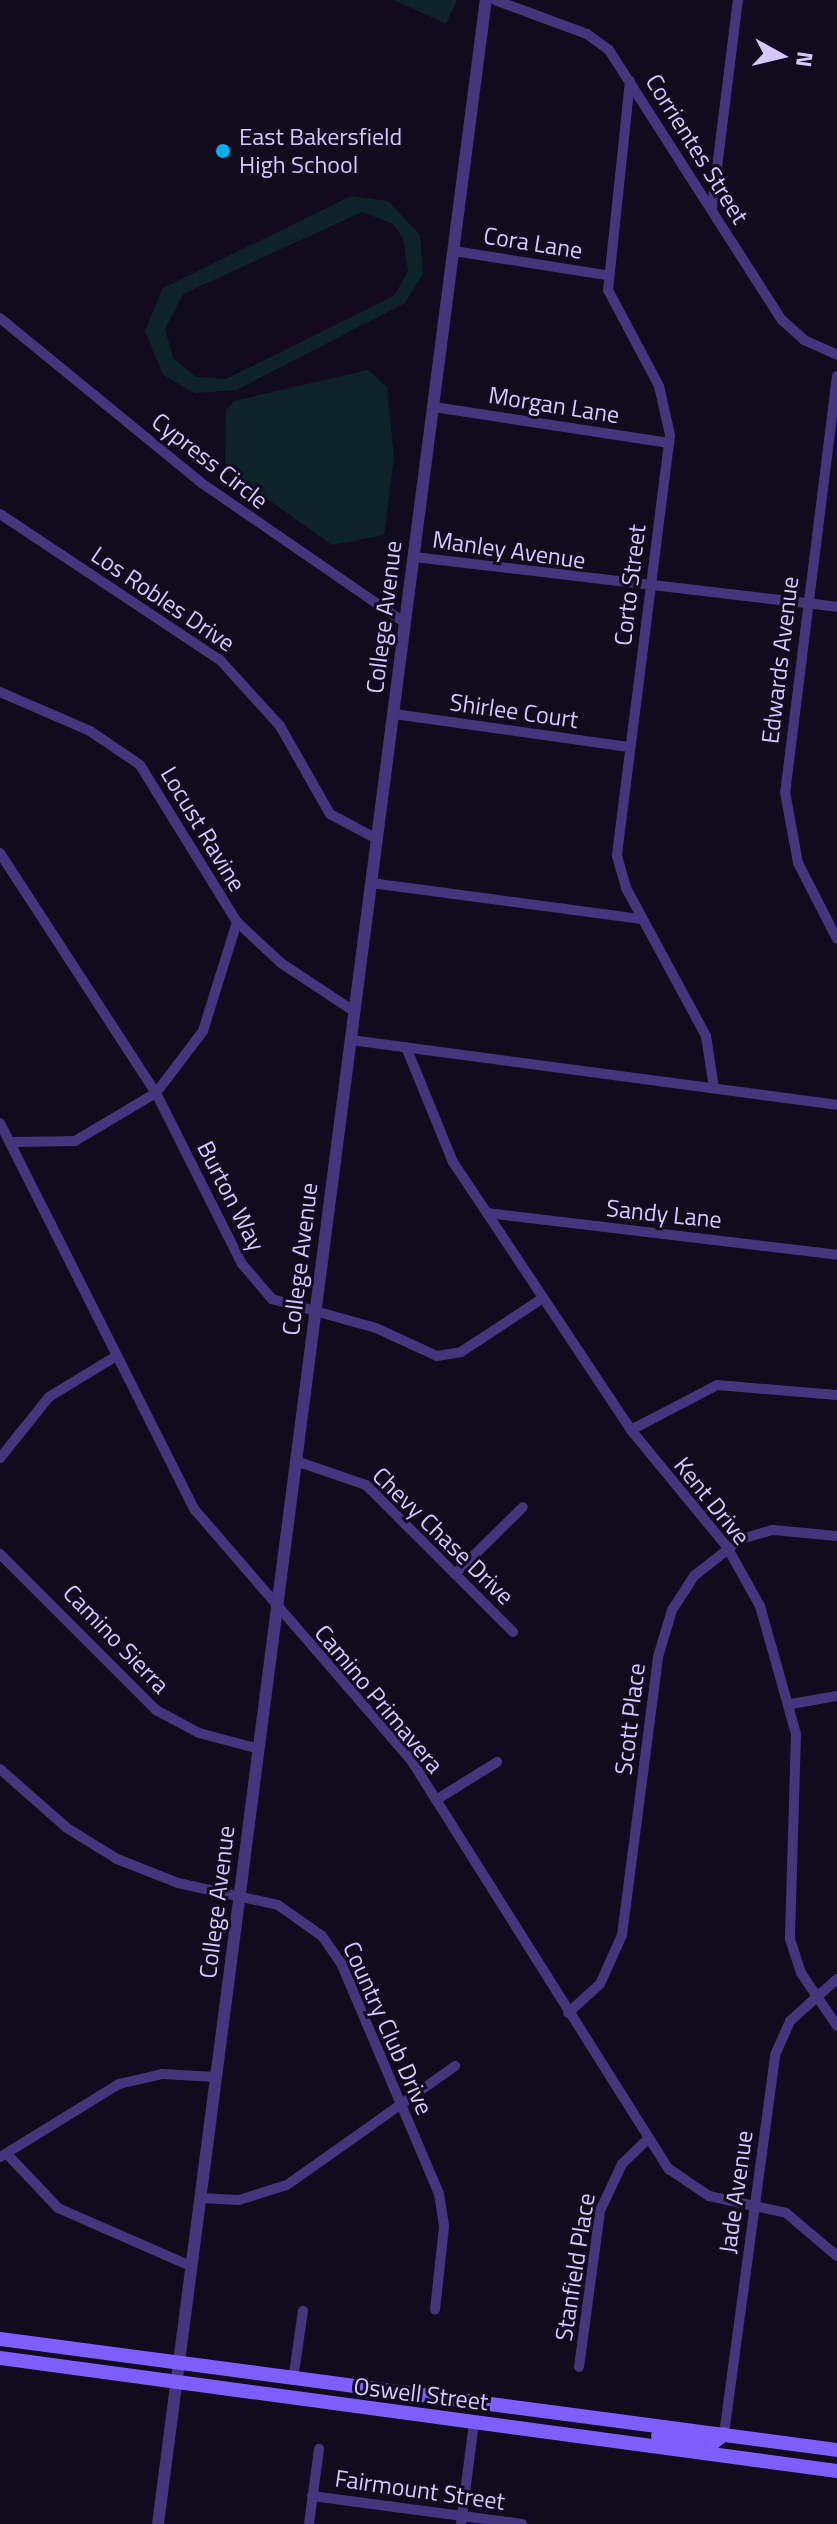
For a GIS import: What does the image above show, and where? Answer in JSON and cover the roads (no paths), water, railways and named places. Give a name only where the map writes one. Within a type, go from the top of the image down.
[{"type":"main road","name":"Oswell Street","points":[[0,2339],[837,2450]]},
{"type":"main road","name":"Oswell Street","points":[[0,2361],[837,2471]]},
{"type":"main road","points":[[474,2423],[483,2414],[597,2420]]},
{"type":"main road","points":[[614,2441],[651,2435],[713,2443],[724,2434]]},
{"type":"street","name":"College Avenue","points":[[158,2524],[486,0]]},
{"type":"street","name":"Corrientes Street","points":[[495,0],[599,41],[630,81],[782,320],[804,340],[837,355]]},
{"type":"street","points":[[712,209],[738,0]]},
{"type":"street","name":"Corto Street","points":[[630,81],[606,275],[617,318],[665,402],[669,443],[617,856],[642,919],[706,1036],[714,1088]]},
{"type":"street","name":"Cora Lane","points":[[454,251],[606,275]]},
{"type":"street","name":"Cypress Circle","points":[[0,318],[203,484],[405,623]]},
{"type":"street","name":"Edwards Avenue","points":[[837,376],[807,604],[786,814],[798,863],[837,939]]},
{"type":"street","name":"Morgan Lane","points":[[434,407],[669,443]]},
{"type":"street","name":"Los Robles Drive","points":[[0,514],[221,661],[280,726],[330,814],[377,839]]},
{"type":"street","name":"Manley Avenue","points":[[414,557],[837,607]]},
{"type":"street","name":"Locust Ravine","points":[[0,692],[90,731],[140,765],[237,922],[281,963],[355,1012]]},
{"type":"street","name":"Shirlee Court","points":[[394,714],[629,747]]},
{"type":"street","name":"Burton Way","points":[[0,853],[156,1093],[242,1264],[272,1299],[315,1316],[358,1322],[425,1355],[449,1355],[543,1298]]},
{"type":"street","points":[[371,883],[642,919]]},
{"type":"street","points":[[13,1142],[75,1141],[156,1093],[203,1031],[237,922]]},
{"type":"street","points":[[351,1040],[837,1105]]},
{"type":"street","name":"Kent Drive","points":[[406,1047],[444,1146],[631,1430],[727,1547],[769,1629],[791,1704],[799,1794],[788,1921],[794,1955],[815,1996],[837,2026]]},
{"type":"street","name":"Camino Primavera","points":[[0,1123],[13,1142],[113,1358],[195,1510],[277,1610],[411,1760],[648,2139],[693,2189],[802,2222],[837,2256]]},
{"type":"street","name":"Sandy Lane","points":[[487,1213],[837,1255]]},
{"type":"street","points":[[0,1458],[49,1397],[113,1358]]},
{"type":"street","points":[[631,1430],[717,1385],[837,1395]]},
{"type":"street","name":"Chevy Chase Drive","points":[[296,1461],[366,1485],[513,1632]]},
{"type":"street","points":[[455,1574],[523,1507]]},
{"type":"street","name":"Scott Place","points":[[568,2013],[600,1984],[622,1935],[665,1628],[688,1584],[727,1547],[773,1530],[837,1536]]},
{"type":"street","name":"Camino Sierra","points":[[0,1554],[156,1710],[199,1733],[259,1749]]},
{"type":"street","points":[[791,1704],[837,1696]]},
{"type":"street","points":[[436,1800],[497,1762]]},
{"type":"street","name":"Country Club Drive","points":[[0,1769],[67,1828],[117,1859],[293,1912],[333,1949],[401,2102],[443,2210],[435,2310]]},
{"type":"street","name":"Jade Avenue","points":[[724,2434],[775,2055],[790,2021],[837,1979]]},
{"type":"street","points":[[200,2198],[272,2192],[455,2066]]},
{"type":"street","points":[[191,2266],[58,2208],[4,2156],[119,2084],[162,2074],[216,2077]]},
{"type":"street","name":"Stanfield Place","points":[[579,2367],[605,2195],[648,2139]]},
{"type":"street","points":[[293,2380],[303,2311]]},
{"type":"street","points":[[461,2520],[474,2423]]},
{"type":"street","points":[[309,2524],[319,2449]]},
{"type":"street","name":"Fairmount Street","points":[[312,2496],[461,2520],[522,2524]]},
{"type":"place","name":"East Bakersfield High School","points":[[223,151]]}]
